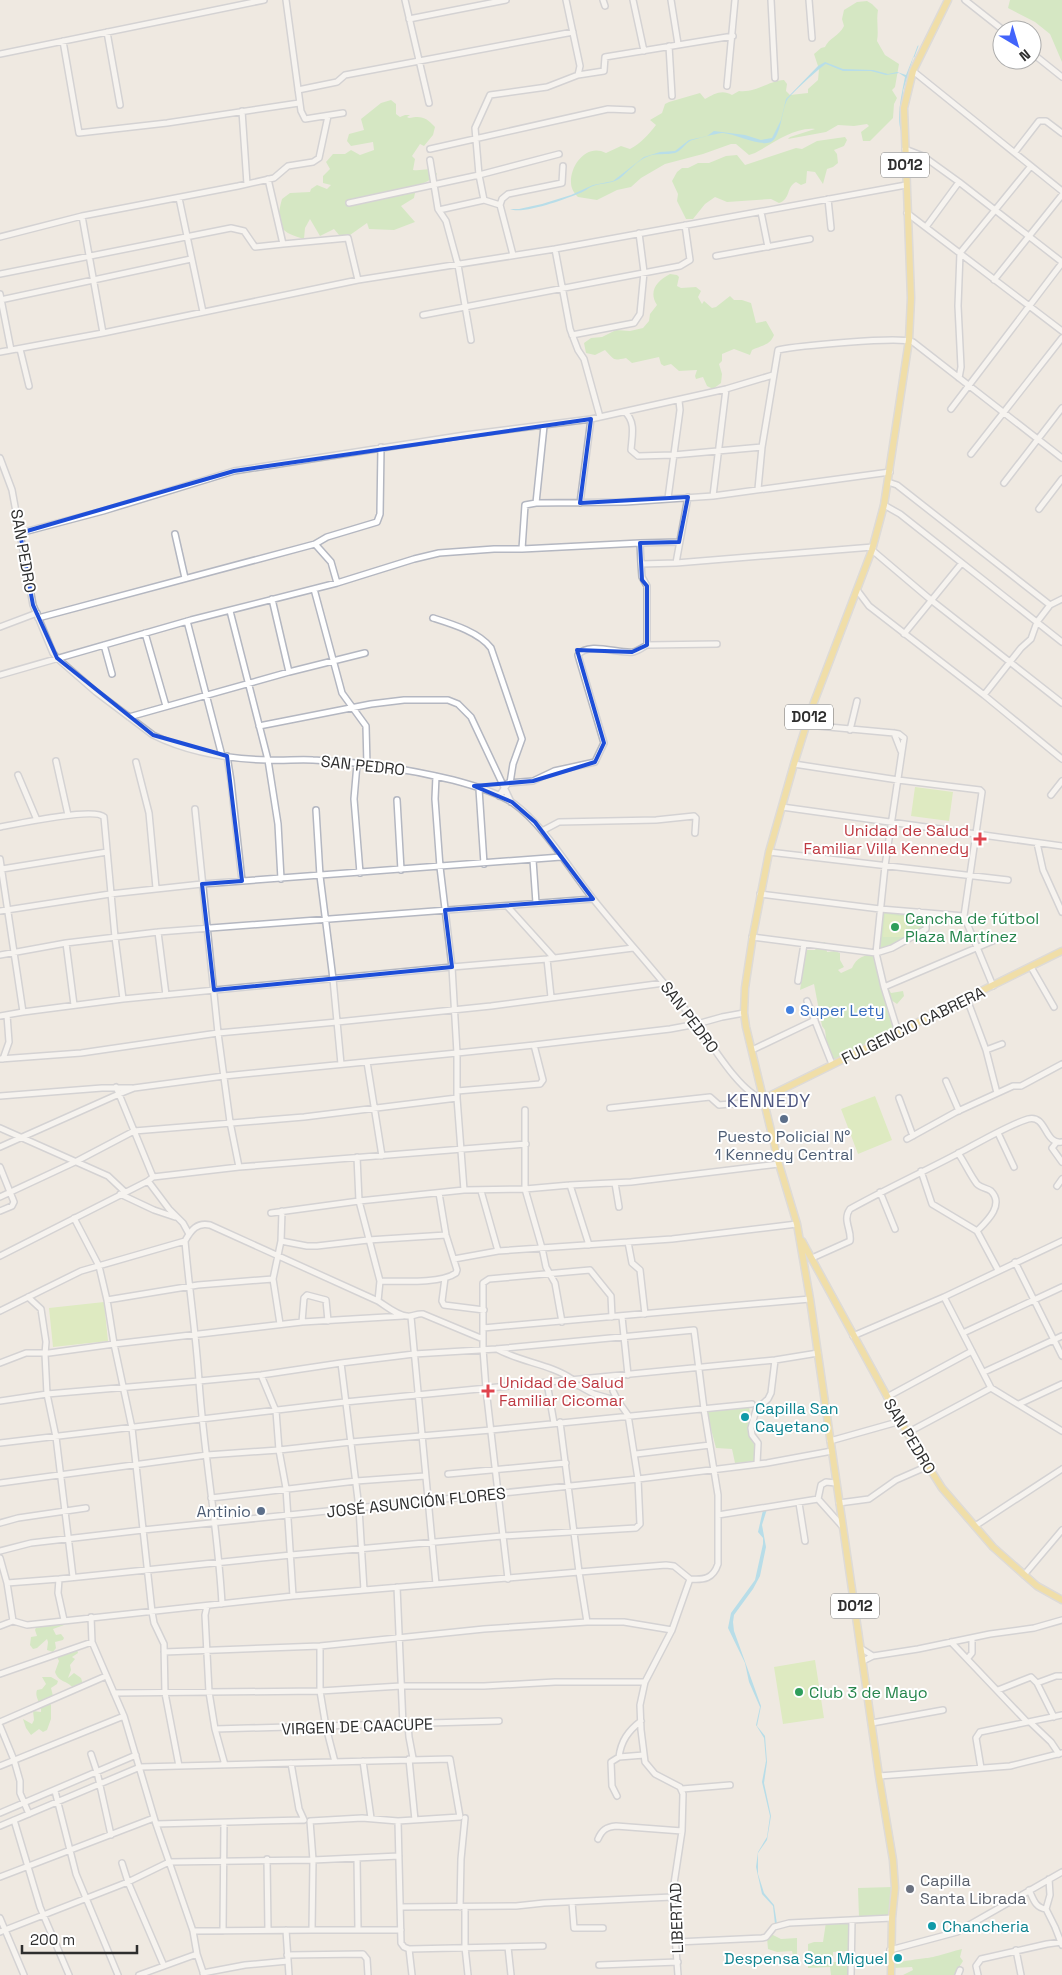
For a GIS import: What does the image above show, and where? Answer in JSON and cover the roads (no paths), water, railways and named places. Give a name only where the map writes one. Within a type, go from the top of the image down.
[{"type":"main road","name":"D012","points":[[891,1975],[890,1950],[895,1888],[893,1860],[842,1526],[810,1299],[800,1238],[763,1100],[744,1013],[745,988],[752,937],[769,852],[794,764],[872,549],[884,505],[909,340],[910,298],[904,108],[913,70],[948,0]]},
{"type":"main road","name":"FULGENCIO CABRERA","points":[[763,1100],[1062,951]]},
{"type":"main road","name":"SAN PEDRO","points":[[800,1238],[907,1433],[942,1488],[993,1547],[1037,1586],[1062,1600]]},
{"type":"main road","points":[[804,1265],[813,1260]]},
{"type":"street","points":[[0,54],[264,0]]},
{"type":"street","points":[[286,0],[300,111],[305,119],[343,113]]},
{"type":"street","points":[[405,0],[429,103]]},
{"type":"street","points":[[409,19],[506,0]]},
{"type":"street","points":[[566,0],[580,66],[578,75]]},
{"type":"street","points":[[633,0],[644,51]]},
{"type":"street","points":[[670,0],[678,44]]},
{"type":"street","points":[[727,86],[735,0]]},
{"type":"street","points":[[771,0],[774,78]]},
{"type":"street","points":[[809,0],[812,38]]},
{"type":"street","points":[[965,0],[992,21]]},
{"type":"street","points":[[107,32],[120,105]]},
{"type":"street","points":[[298,90],[337,82],[345,75],[573,32]]},
{"type":"street","points":[[484,200],[479,175],[475,128],[490,95],[548,87],[578,75],[604,71],[605,57],[733,36]]},
{"type":"street","points":[[63,41],[79,133],[168,123],[299,103]]},
{"type":"street","points":[[669,46],[672,96]]},
{"type":"street","points":[[1042,61],[1062,77]]},
{"type":"street","points":[[913,70],[1015,152],[1062,193],[994,280]]},
{"type":"street","points":[[430,149],[608,109],[632,110]]},
{"type":"street","points":[[242,111],[248,184]]},
{"type":"street","points":[[0,237],[82,216],[274,178],[288,166],[313,162],[319,158],[328,116]]},
{"type":"street","points":[[1015,152],[1039,121],[1046,121],[1062,133]]},
{"type":"street","points":[[905,149],[923,156],[1062,262],[951,409]]},
{"type":"street","points":[[350,203],[479,175],[560,154]]},
{"type":"street","points":[[430,160],[439,210],[446,220],[458,265],[471,340]]},
{"type":"street","points":[[514,256],[500,205],[502,199],[508,194],[562,183],[563,166]]},
{"type":"street","points":[[959,378],[961,371],[958,306],[960,254],[1030,166]]},
{"type":"street","points":[[268,179],[283,244]]},
{"type":"street","points":[[926,228],[959,182]]},
{"type":"street","points":[[0,352],[103,333],[358,280],[556,249],[906,185]]},
{"type":"street","points":[[179,198],[203,312]]},
{"type":"street","points":[[828,199],[831,228]]},
{"type":"street","points":[[439,210],[484,200],[500,205]]},
{"type":"street","points":[[761,212],[768,247]]},
{"type":"street","points":[[907,213],[1062,331]]},
{"type":"street","points":[[82,216],[103,333]]},
{"type":"street","points":[[423,315],[680,266],[690,260],[685,225]]},
{"type":"street","points":[[0,274],[231,228],[244,231],[255,246],[348,238],[358,280]]},
{"type":"street","points":[[572,335],[636,321],[640,314],[644,272],[639,233]]},
{"type":"street","points":[[716,256],[810,239]]},
{"type":"street","points":[[556,249],[572,335],[584,359],[600,417]]},
{"type":"street","points":[[11,350],[0,298],[93,281],[191,259]]},
{"type":"street","points":[[971,454],[1062,338]]},
{"type":"street","points":[[758,489],[762,447],[773,375],[777,351],[780,350],[909,340],[1062,458]]},
{"type":"street","points":[[20,348],[29,386]]},
{"type":"street","points":[[20,533],[103,511],[234,471],[381,447],[591,419],[726,390],[773,375]]},
{"type":"street","points":[[712,496],[726,390]]},
{"type":"street","points":[[668,498],[680,410],[679,401]]},
{"type":"street","points":[[1004,483],[1062,408]]},
{"type":"street","points":[[624,412],[631,419],[631,450],[641,456],[673,456],[762,447]]},
{"type":"street","points":[[580,503],[591,419]]},
{"type":"street","points":[[536,503],[544,426]]},
{"type":"street","points":[[0,627],[315,544],[327,537],[379,521],[382,475],[381,447]]},
{"type":"street","name":"SAN PEDRO","points":[[0,458],[12,490],[33,605],[53,653],[57,658],[128,717],[163,740],[224,756],[268,760],[312,759],[401,769],[436,776],[512,802],[535,822],[593,899],[697,1024],[743,1086],[756,1097],[763,1100]]},
{"type":"street","points":[[522,549],[525,505],[536,503],[625,502],[712,496],[890,472]]},
{"type":"street","points":[[1039,508],[1062,479]]},
{"type":"street","points":[[888,482],[898,486],[1050,605]]},
{"type":"street","points":[[676,563],[688,497]]},
{"type":"street","points":[[884,505],[900,514],[1062,642]]},
{"type":"street","points":[[175,534],[185,578]]},
{"type":"street","points":[[0,675],[187,621],[336,583],[440,553],[494,549],[679,542]]},
{"type":"street","points":[[315,544],[331,562],[336,583]]},
{"type":"street","points":[[640,544],[642,578],[648,586],[648,645]]},
{"type":"street","points":[[640,564],[872,549],[931,600],[1062,703]]},
{"type":"street","points":[[904,634],[961,564]]},
{"type":"street","points":[[314,588],[342,692],[366,726],[367,765]]},
{"type":"street","points":[[857,590],[870,606],[904,634],[1061,757]]},
{"type":"street","points":[[272,599],[289,672]]},
{"type":"street","points":[[984,695],[1021,648],[1031,639],[1037,622],[1050,605],[1062,599]]},
{"type":"street","points":[[230,611],[268,760],[278,824],[281,879]]},
{"type":"street","points":[[433,618],[447,622],[483,639],[491,648],[522,739],[513,764],[510,783]]},
{"type":"street","points":[[187,621],[206,696],[232,781],[242,881]]},
{"type":"street","points":[[145,633],[166,706]]},
{"type":"street","points":[[499,796],[510,783],[533,781],[554,771],[595,762],[604,743],[578,655],[584,650],[601,649],[632,652],[648,645],[716,644]]},
{"type":"street","points":[[104,645],[112,674]]},
{"type":"street","points":[[128,717],[333,660],[365,654]]},
{"type":"street","points":[[259,726],[404,700],[448,700],[458,704],[470,718],[512,802]]},
{"type":"street","points":[[850,730],[857,701]]},
{"type":"street","points":[[807,725],[894,733],[904,738],[885,866],[876,953],[898,1032]]},
{"type":"street","points":[[56,761],[68,815]]},
{"type":"street","points":[[136,762],[150,813],[156,888]]},
{"type":"street","points":[[358,764],[354,798],[360,873]]},
{"type":"street","points":[[794,764],[980,790],[982,792],[964,916],[993,986]]},
{"type":"street","points":[[18,775],[37,820]]},
{"type":"street","points":[[436,776],[435,799],[440,867],[456,1009],[456,1091],[464,1190]]},
{"type":"street","points":[[1051,795],[1062,781]]},
{"type":"street","points":[[478,789],[484,864]]},
{"type":"street","points":[[397,800],[400,870]]},
{"type":"street","points":[[782,807],[1062,846]]},
{"type":"street","points":[[194,809],[218,1033],[230,1122],[239,1167]]},
{"type":"street","points":[[316,810],[324,920],[333,979],[341,1064]]},
{"type":"street","points":[[0,827],[68,815],[101,814],[104,817],[114,937],[123,999]]},
{"type":"street","points":[[542,831],[559,822],[656,820],[694,816],[696,818],[695,833]]},
{"type":"street","points":[[1037,843],[1043,870],[1060,903],[1062,912]]},
{"type":"street","points":[[2,868],[107,852]]},
{"type":"street","points":[[769,852],[1008,880]]},
{"type":"street","points":[[0,911],[156,888],[561,857]]},
{"type":"street","points":[[0,859],[23,1012]]},
{"type":"street","points":[[533,860],[536,903]]},
{"type":"street","points":[[760,894],[880,909],[964,916]]},
{"type":"street","points":[[0,954],[66,943],[158,932],[593,899]]},
{"type":"street","points":[[507,906],[554,958]]},
{"type":"street","points":[[752,937],[876,953],[892,948],[926,930],[926,924],[919,912]]},
{"type":"street","points":[[158,932],[166,995]]},
{"type":"street","points":[[884,987],[1002,937]]},
{"type":"street","points":[[66,943],[74,1005]]},
{"type":"street","points":[[798,981],[804,944]]},
{"type":"street","points":[[0,1016],[123,999],[547,959],[633,948]]},
{"type":"street","points":[[547,959],[551,997]]},
{"type":"street","points":[[1031,967],[1054,1007]]},
{"type":"street","points":[[7,1015],[9,1042],[2,1059],[81,1053],[218,1033],[456,1009],[664,983]]},
{"type":"street","points":[[967,998],[986,1050],[997,1094]]},
{"type":"street","points":[[807,1001],[832,1064]]},
{"type":"street","points":[[0,1096],[116,1087],[134,1088],[224,1076],[534,1045],[697,1024],[744,1013]]},
{"type":"street","points":[[752,1050],[815,1020]]},
{"type":"street","points":[[986,1050],[1002,1044]]},
{"type":"street","points":[[456,1091],[540,1084],[543,1080],[534,1045]]},
{"type":"street","points":[[367,1062],[382,1156]]},
{"type":"street","points":[[907,1139],[959,1111],[1012,1086],[1026,1084],[1062,1064]]},
{"type":"street","points":[[946,1081],[959,1111]]},
{"type":"street","points":[[116,1087],[151,1179],[189,1234]]},
{"type":"street","points":[[0,1147],[134,1088]]},
{"type":"street","points":[[610,1108],[710,1097],[719,1105],[763,1100]]},
{"type":"street","points":[[0,1197],[75,1162],[134,1131],[304,1117],[457,1098]]},
{"type":"street","points":[[899,1098],[913,1136]]},
{"type":"street","points":[[525,1110],[525,1189],[546,1267],[555,1283],[562,1322]]},
{"type":"street","points":[[813,1260],[850,1241],[851,1238],[846,1221],[848,1212],[880,1192],[998,1133],[1029,1119],[1036,1119],[1042,1123],[1052,1140],[1056,1143]]},
{"type":"street","points":[[0,1128],[108,1176],[122,1193],[154,1210],[178,1218]]},
{"type":"street","points":[[998,1133],[1014,1167]]},
{"type":"street","points":[[1062,1142],[1056,1143],[1052,1148],[1062,1162]]},
{"type":"street","points":[[0,1256],[151,1179],[239,1167],[526,1144]]},
{"type":"street","points":[[958,1154],[977,1184],[990,1190],[995,1200],[995,1209],[990,1218],[977,1231]]},
{"type":"street","points":[[358,1157],[359,1201],[380,1281],[378,1301]]},
{"type":"street","points":[[271,1213],[359,1201],[464,1190],[525,1189],[615,1183],[779,1164]]},
{"type":"street","points":[[0,1167],[14,1202],[12,1206],[0,1211]]},
{"type":"street","points":[[921,1171],[933,1206],[977,1231],[998,1270]]},
{"type":"street","points":[[1058,1186],[1062,1179]]},
{"type":"street","points":[[615,1183],[619,1207]]},
{"type":"street","points":[[570,1185],[588,1245]]},
{"type":"street","points":[[481,1191],[498,1252]]},
{"type":"street","points":[[880,1192],[896,1229]]},
{"type":"street","points":[[380,1281],[420,1281],[444,1278],[456,1273],[457,1270],[446,1235],[439,1193]]},
{"type":"street","points":[[280,1324],[273,1279],[281,1241],[282,1211]]},
{"type":"street","points":[[74,1218],[100,1266],[132,1428],[152,1612],[154,1623],[164,1644],[165,1693],[179,1766]]},
{"type":"street","points":[[222,1604],[220,1564],[206,1455],[196,1334],[189,1286],[185,1241],[189,1234],[198,1225],[204,1223],[378,1301],[404,1316]]},
{"type":"street","points":[[454,1259],[498,1252],[672,1239],[796,1224]]},
{"type":"street","points":[[281,1241],[306,1246],[446,1235]]},
{"type":"street","points":[[853,1336],[944,1297],[1062,1240]]},
{"type":"street","points":[[0,1311],[80,1271],[185,1241]]},
{"type":"street","points":[[628,1242],[632,1263],[640,1270],[644,1314]]},
{"type":"street","points":[[1015,1262],[1062,1356]]},
{"type":"street","points":[[508,1579],[486,1389],[483,1349],[483,1283],[486,1280],[590,1270],[611,1296],[612,1317]]},
{"type":"street","points":[[444,1278],[443,1304],[484,1310]]},
{"type":"street","points":[[107,1300],[189,1286],[273,1279]]},
{"type":"street","points":[[963,1333],[1062,1287]]},
{"type":"street","points":[[302,1322],[304,1296],[307,1295],[326,1300],[328,1321]]},
{"type":"street","points":[[28,1297],[41,1308],[46,1342],[44,1354],[47,1394],[56,1436],[73,1576]]},
{"type":"street","points":[[944,1297],[991,1388],[1061,1428]]},
{"type":"street","points":[[483,1328],[810,1299]]},
{"type":"street","points":[[0,1362],[26,1353],[44,1354],[280,1324],[411,1317],[420,1313],[483,1339]]},
{"type":"street","points":[[622,1316],[628,1375]]},
{"type":"street","points":[[411,1317],[436,1584]]},
{"type":"street","points":[[0,1401],[47,1394],[261,1375],[414,1354],[496,1349],[694,1330],[718,1495],[718,1564],[711,1577],[702,1580],[690,1579],[680,1569],[666,1565],[293,1596],[27,1624],[19,1624],[12,1621],[0,1626]]},
{"type":"street","points":[[984,1372],[1062,1336]]},
{"type":"street","points":[[496,1349],[564,1374],[570,1380],[594,1394],[618,1401]]},
{"type":"street","points":[[887,1396],[972,1352]]},
{"type":"street","points":[[0,1443],[345,1402],[699,1368],[776,1360],[818,1353]]},
{"type":"street","points":[[758,1464],[758,1443],[752,1435],[751,1428],[756,1410],[768,1399],[771,1393],[776,1360]]},
{"type":"street","points":[[341,1364],[359,1508],[364,1590]]},
{"type":"street","points":[[261,1375],[276,1411],[279,1450],[286,1488],[286,1515],[293,1596]]},
{"type":"street","points":[[7,1583],[220,1564],[362,1548],[502,1536],[636,1528],[640,1524],[636,1454],[628,1415],[613,1391],[613,1376]]},
{"type":"street","points":[[547,1383],[554,1423]]},
{"type":"street","points":[[1018,1404],[1062,1384]]},
{"type":"street","points":[[907,1433],[991,1388]]},
{"type":"street","points":[[0,1483],[61,1473],[206,1455],[279,1450],[752,1404]]},
{"type":"street","points":[[830,1441],[901,1421]]},
{"type":"street","points":[[560,1422],[578,1572],[587,1622]]},
{"type":"street","points":[[636,1454],[710,1445]]},
{"type":"street","name":"JOSÉ ASUNCIÓN FLORES","points":[[0,1551],[31,1543],[143,1530],[569,1485],[638,1480],[758,1464],[832,1451]]},
{"type":"street","points":[[448,1474],[566,1463]]},
{"type":"street","points":[[840,1503],[869,1498],[896,1480],[928,1466]]},
{"type":"street","points":[[975,1526],[1062,1469]]},
{"type":"street","points":[[211,1498],[286,1488],[425,1476]]},
{"type":"street","points":[[836,1482],[820,1485],[818,1499],[842,1526]]},
{"type":"street","points":[[718,1516],[766,1506],[818,1499]]},
{"type":"street","points":[[799,1503],[805,1541]]},
{"type":"street","points":[[0,1523],[18,1518],[86,1508]]},
{"type":"street","points":[[1024,1575],[1062,1530]]},
{"type":"street","points":[[0,1558],[7,1583],[12,1621]]},
{"type":"street","points":[[60,1579],[58,1593],[64,1620]]},
{"type":"street","points":[[690,1579],[672,1630],[645,1682],[640,1705],[644,1755],[650,1769],[682,1790],[730,1785]]},
{"type":"street","points":[[397,1588],[401,1686],[411,1759],[415,1820]]},
{"type":"street","points":[[1055,1597],[1062,1592]]},
{"type":"street","points":[[207,1606],[205,1614],[209,1692],[215,1729],[225,1765]]},
{"type":"street","points":[[91,1617],[92,1642],[124,1716],[154,1818],[192,1931],[203,1974],[288,1958],[363,1954],[367,1959],[368,1975]]},
{"type":"street","points":[[863,1662],[873,1656],[1034,1628],[1062,1620]]},
{"type":"street","points":[[164,1652],[320,1646],[399,1637],[587,1622],[624,1622],[672,1630]]},
{"type":"street","points":[[968,1658],[972,1653],[972,1638]]},
{"type":"street","points":[[0,1674],[92,1642]]},
{"type":"street","points":[[879,1776],[1010,1766],[1061,1754],[951,1642]]},
{"type":"street","points":[[320,1646],[320,1691],[326,1727],[335,1762]]},
{"type":"street","points":[[862,1649],[873,1656]]},
{"type":"street","points":[[0,1722],[106,1676]]},
{"type":"street","points":[[1037,1684],[1056,1676],[1062,1676]]},
{"type":"street","points":[[998,1690],[1028,1677],[1033,1678],[1054,1717]]},
{"type":"street","points":[[114,1693],[320,1691],[401,1686],[645,1682]]},
{"type":"street","points":[[872,1723],[942,1710]]},
{"type":"street","points":[[981,1768],[977,1734],[985,1730],[1062,1715]]},
{"type":"street","points":[[0,1766],[124,1716]]},
{"type":"street","points":[[619,1757],[622,1742],[641,1720]]},
{"type":"street","name":"VIRGEN DE CAACUPE","points":[[215,1729],[499,1721]]},
{"type":"street","points":[[0,1726],[14,1760],[20,1781],[20,1793],[29,1814]]},
{"type":"street","points":[[633,1727],[641,1730]]},
{"type":"street","points":[[90,1754],[97,1772],[111,1835]]},
{"type":"street","points":[[0,1813],[136,1755]]},
{"type":"street","points":[[617,1796],[612,1786],[610,1769],[612,1760],[619,1757],[644,1755]]},
{"type":"street","points":[[0,1826],[140,1767],[411,1759],[450,1759],[460,1818],[398,1820],[371,1818],[156,1824]]},
{"type":"street","points":[[363,1761],[371,1818]]},
{"type":"street","points":[[291,1763],[303,1820]]},
{"type":"street","name":"LIBERTAD","points":[[678,1975],[677,1942],[672,1897],[682,1831],[682,1790]]},
{"type":"street","points":[[54,1791],[85,1899],[118,1975]]},
{"type":"street","points":[[0,1877],[154,1818]]},
{"type":"street","points":[[465,1818],[461,1859],[468,1975]]},
{"type":"street","points":[[14,1820],[43,1914],[69,1975]]},
{"type":"street","points":[[310,1820],[314,1860],[312,1930]]},
{"type":"street","points":[[398,1820],[402,1946],[409,1949],[543,1946]]},
{"type":"street","points":[[223,1930],[224,1823]]},
{"type":"street","points":[[598,1839],[601,1832],[608,1827],[616,1826],[682,1831]]},
{"type":"street","points":[[2,1931],[128,1882],[169,1862],[314,1860],[399,1856]]},
{"type":"street","points":[[357,1858],[358,1929]]},
{"type":"street","points":[[267,1860],[268,1930]]},
{"type":"street","points":[[122,1863],[128,1882],[164,1966]]},
{"type":"street","points":[[890,1950],[957,1932],[1062,1872]]},
{"type":"street","points":[[978,1975],[976,1966],[981,1959],[1016,1950],[1062,1943],[1046,1909],[1050,1895],[1049,1879]]},
{"type":"street","points":[[1029,1890],[1037,1906],[1040,1909],[1046,1909]]},
{"type":"street","points":[[401,1907],[516,1906],[672,1897]]},
{"type":"street","points":[[572,1902],[574,1928],[603,1928]]},
{"type":"street","points":[[0,1918],[2,1931],[24,1975]]},
{"type":"street","points":[[677,1942],[762,1938],[766,1937],[777,1926],[892,1918]]},
{"type":"street","points":[[851,1975],[852,1920]]},
{"type":"street","points":[[286,1930],[289,1975]]},
{"type":"street","points":[[192,1931],[401,1930]]},
{"type":"street","points":[[508,1947],[511,1975]]},
{"type":"street","points":[[409,1949],[412,1975]]},
{"type":"street","points":[[1016,1950],[1021,1975]]},
{"type":"street","points":[[139,1975],[197,1954]]},
{"type":"street","points":[[599,1965],[678,1962]]},
{"type":"water","points":[[914,55],[903,91],[901,131],[899,112],[905,77],[899,73],[886,75],[871,71],[843,71],[826,64],[805,81],[787,100],[777,135],[771,142],[755,142],[723,133],[707,136],[714,131],[745,135],[761,140],[772,138],[781,120],[786,99],[818,66],[825,62],[843,69],[873,70],[888,74],[897,72],[906,75]]},
{"type":"water","points":[[704,137],[690,141],[675,153],[649,156],[637,162],[644,157],[660,152],[675,151],[689,140]]},
{"type":"water","points":[[635,164],[616,181],[593,186],[565,199],[544,206],[524,210],[510,209],[542,204],[571,195],[593,185],[613,181]]},
{"type":"water","points":[[767,1509],[762,1525],[766,1547],[760,1576],[734,1615],[733,1622],[734,1631],[761,1706],[757,1726],[765,1736],[767,1762],[764,1783],[771,1816],[767,1840],[758,1853],[758,1874],[764,1893],[774,1905],[777,1924],[775,1924],[773,1906],[762,1894],[756,1867],[758,1852],[767,1837],[770,1816],[762,1782],[766,1761],[764,1738],[756,1725],[760,1707],[749,1682],[745,1663],[728,1628],[731,1613],[755,1580],[763,1544],[763,1538],[758,1532],[763,1510]]},
{"type":"waterway","points":[[914,57],[918,46]]},
{"type":"place","name":"Unidad de Salud Familiar Villa Kennedy","points":[[980,839]]},
{"type":"place","name":"Cancha de fútbol Plaza Martínez","points":[[895,927]]},
{"type":"place","name":"Super Lety","points":[[790,1010]]},
{"type":"place","name":"Puesto Policial N° 1 Kennedy Central","points":[[784,1119]]},
{"type":"place","name":"Unidad de Salud Familiar Cicomar","points":[[488,1391]]},
{"type":"place","name":"Capilla San Cayetano","points":[[745,1417]]},
{"type":"place","name":"Antinio","points":[[261,1511]]},
{"type":"place","name":"Club 3 de Mayo","points":[[799,1692]]},
{"type":"place","name":"Capilla Santa Librada","points":[[910,1889]]},
{"type":"place","name":"Chancheria","points":[[932,1926]]},
{"type":"place","name":"Despensa San Miguel","points":[[898,1958]]},
{"type":"district","name":"KENNEDY","points":[[769,1101]]}]
